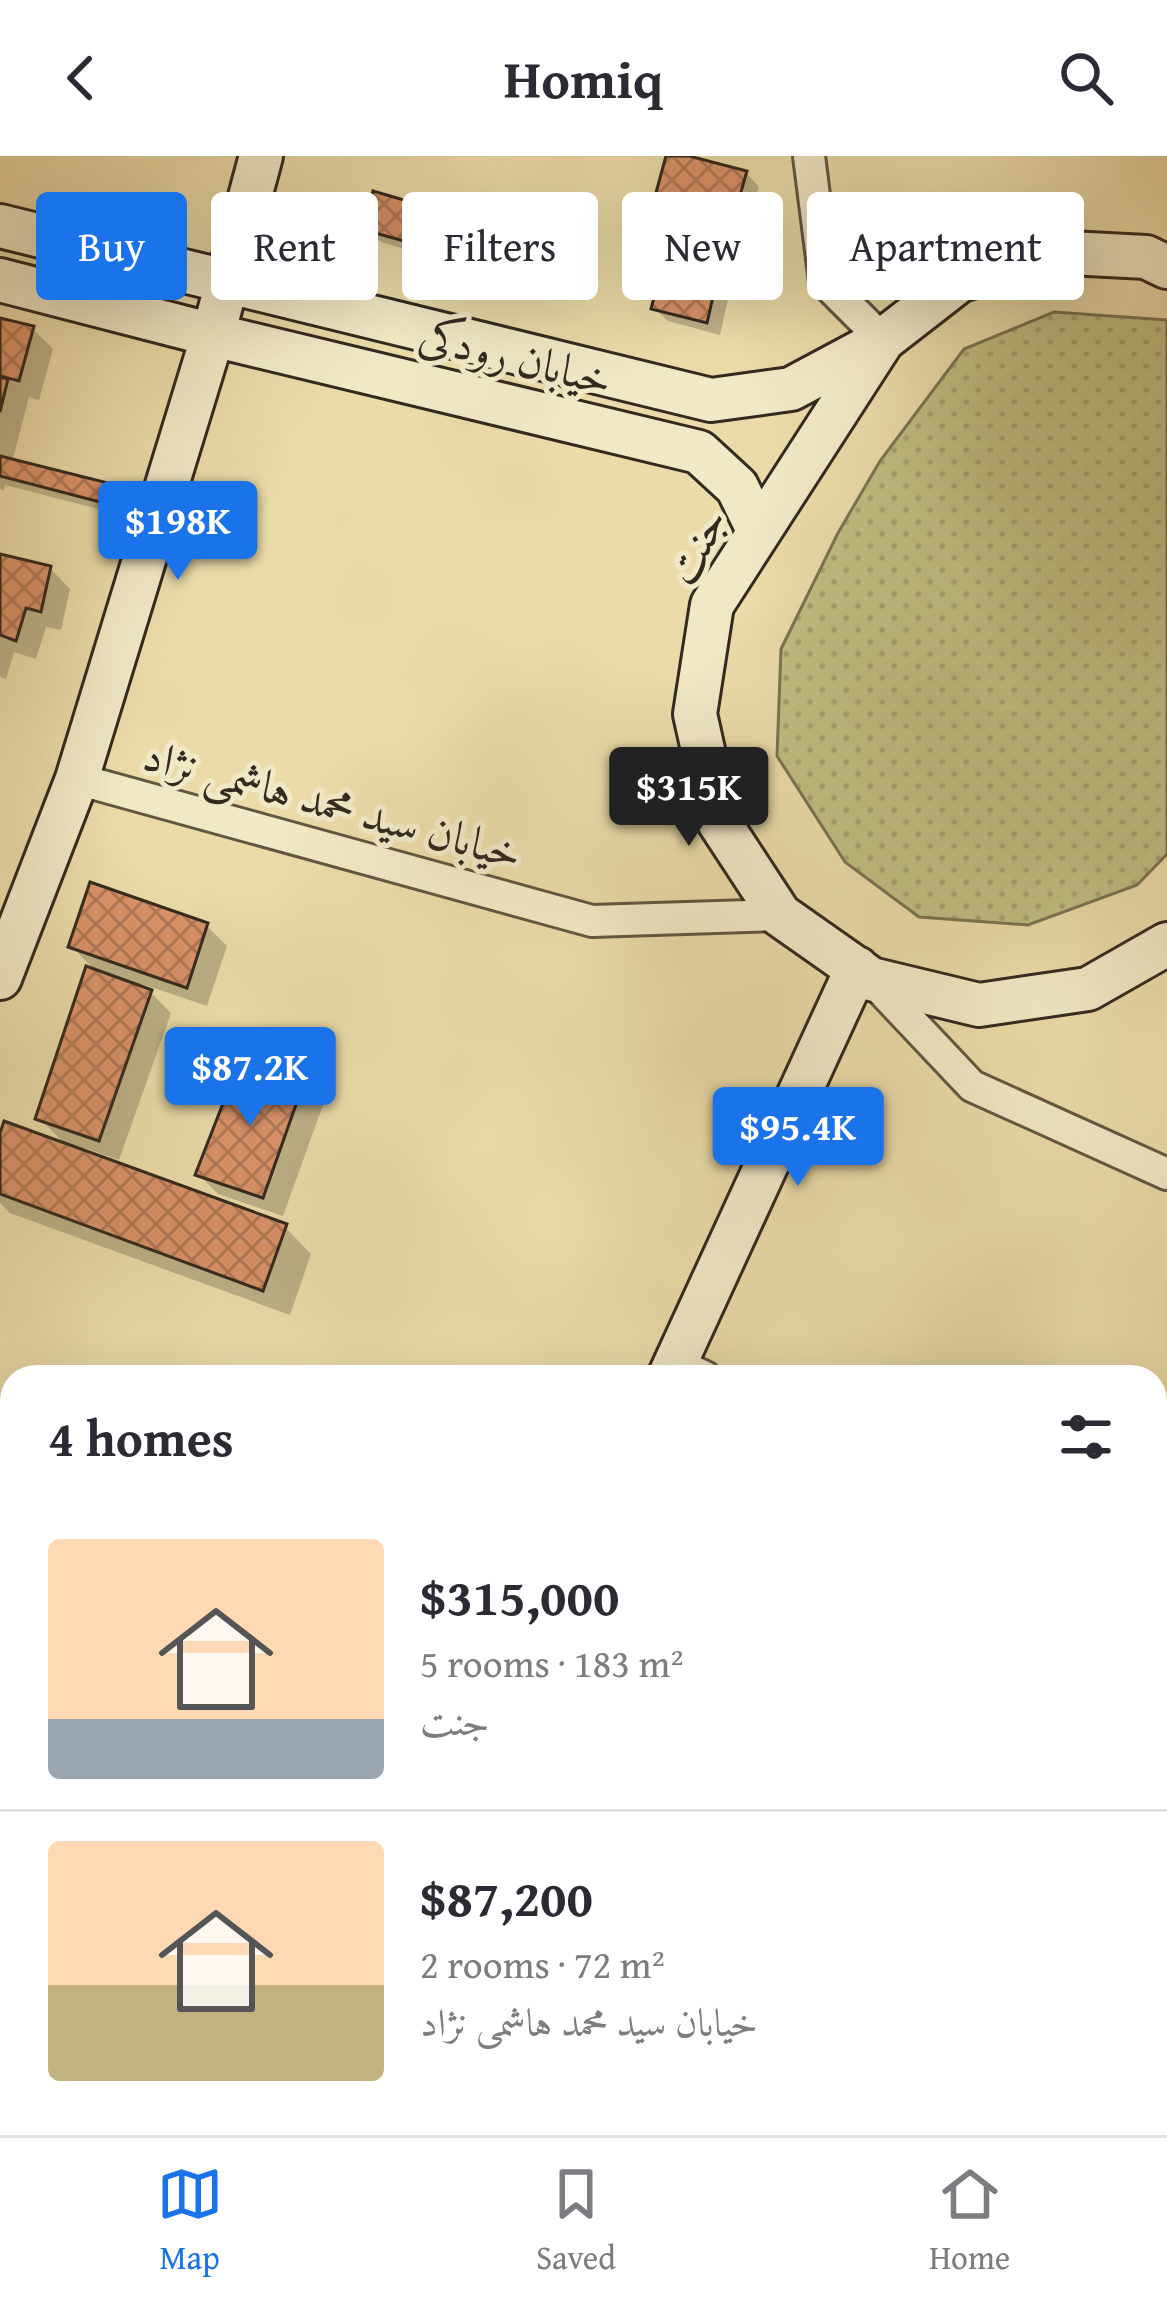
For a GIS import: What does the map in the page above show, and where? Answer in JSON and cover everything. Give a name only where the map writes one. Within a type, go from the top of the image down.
[{"type":"street","points":[[251,192],[260,156]]},
{"type":"street","points":[[809,156],[825,282],[883,340]]},
{"type":"street","name":"خیابان رودکی","points":[[0,226],[211,280]]},
{"type":"street","name":"جنت","points":[[1167,266],[1146,257],[1050,252],[959,280],[883,340],[712,605],[695,714],[718,822],[780,915],[864,974],[979,1005],[1088,989],[1167,944]]},
{"type":"street","name":"خیابان رودکی","points":[[0,280],[699,452],[737,487],[759,532]]},
{"type":"street","points":[[0,978],[77,779],[223,300]]},
{"type":"street","name":"خیابان رودکی","points":[[294,300],[711,400],[791,389],[883,340]]},
{"type":"street","name":"خیابان سید محمد هاشمی نژاد","points":[[77,779],[592,921],[780,915]]},
{"type":"street","points":[[686,1365],[864,974],[972,1086],[1167,1174]]},
{"type":"shaded area","points":[[1054,312],[1167,320],[1167,854],[1137,885],[1028,925],[919,917],[845,862],[777,756],[781,649],[838,533],[880,461],[964,349]]},
{"type":"building","points":[[666,156],[689,156],[747,171],[741,192],[656,192]]},
{"type":"building","points":[[378,192],[402,199],[402,241],[378,234]]},
{"type":"building","points":[[653,300],[712,300],[707,323],[651,309]]},
{"type":"building","points":[[0,318],[34,326],[19,381],[0,376]]},
{"type":"building","points":[[0,377],[8,379],[0,412]]},
{"type":"building","points":[[0,456],[108,483],[100,502],[0,476]]},
{"type":"building","points":[[0,554],[51,566],[41,612],[26,608],[16,641],[0,635]]},
{"type":"building","points":[[90,882],[208,923],[187,988],[68,947]]},
{"type":"building","points":[[86,966],[152,990],[99,1141],[35,1119]]},
{"type":"building","points":[[240,1060],[304,1082],[263,1198],[195,1175]]},
{"type":"building","points":[[4,1121],[287,1224],[263,1291],[0,1194]]}]
